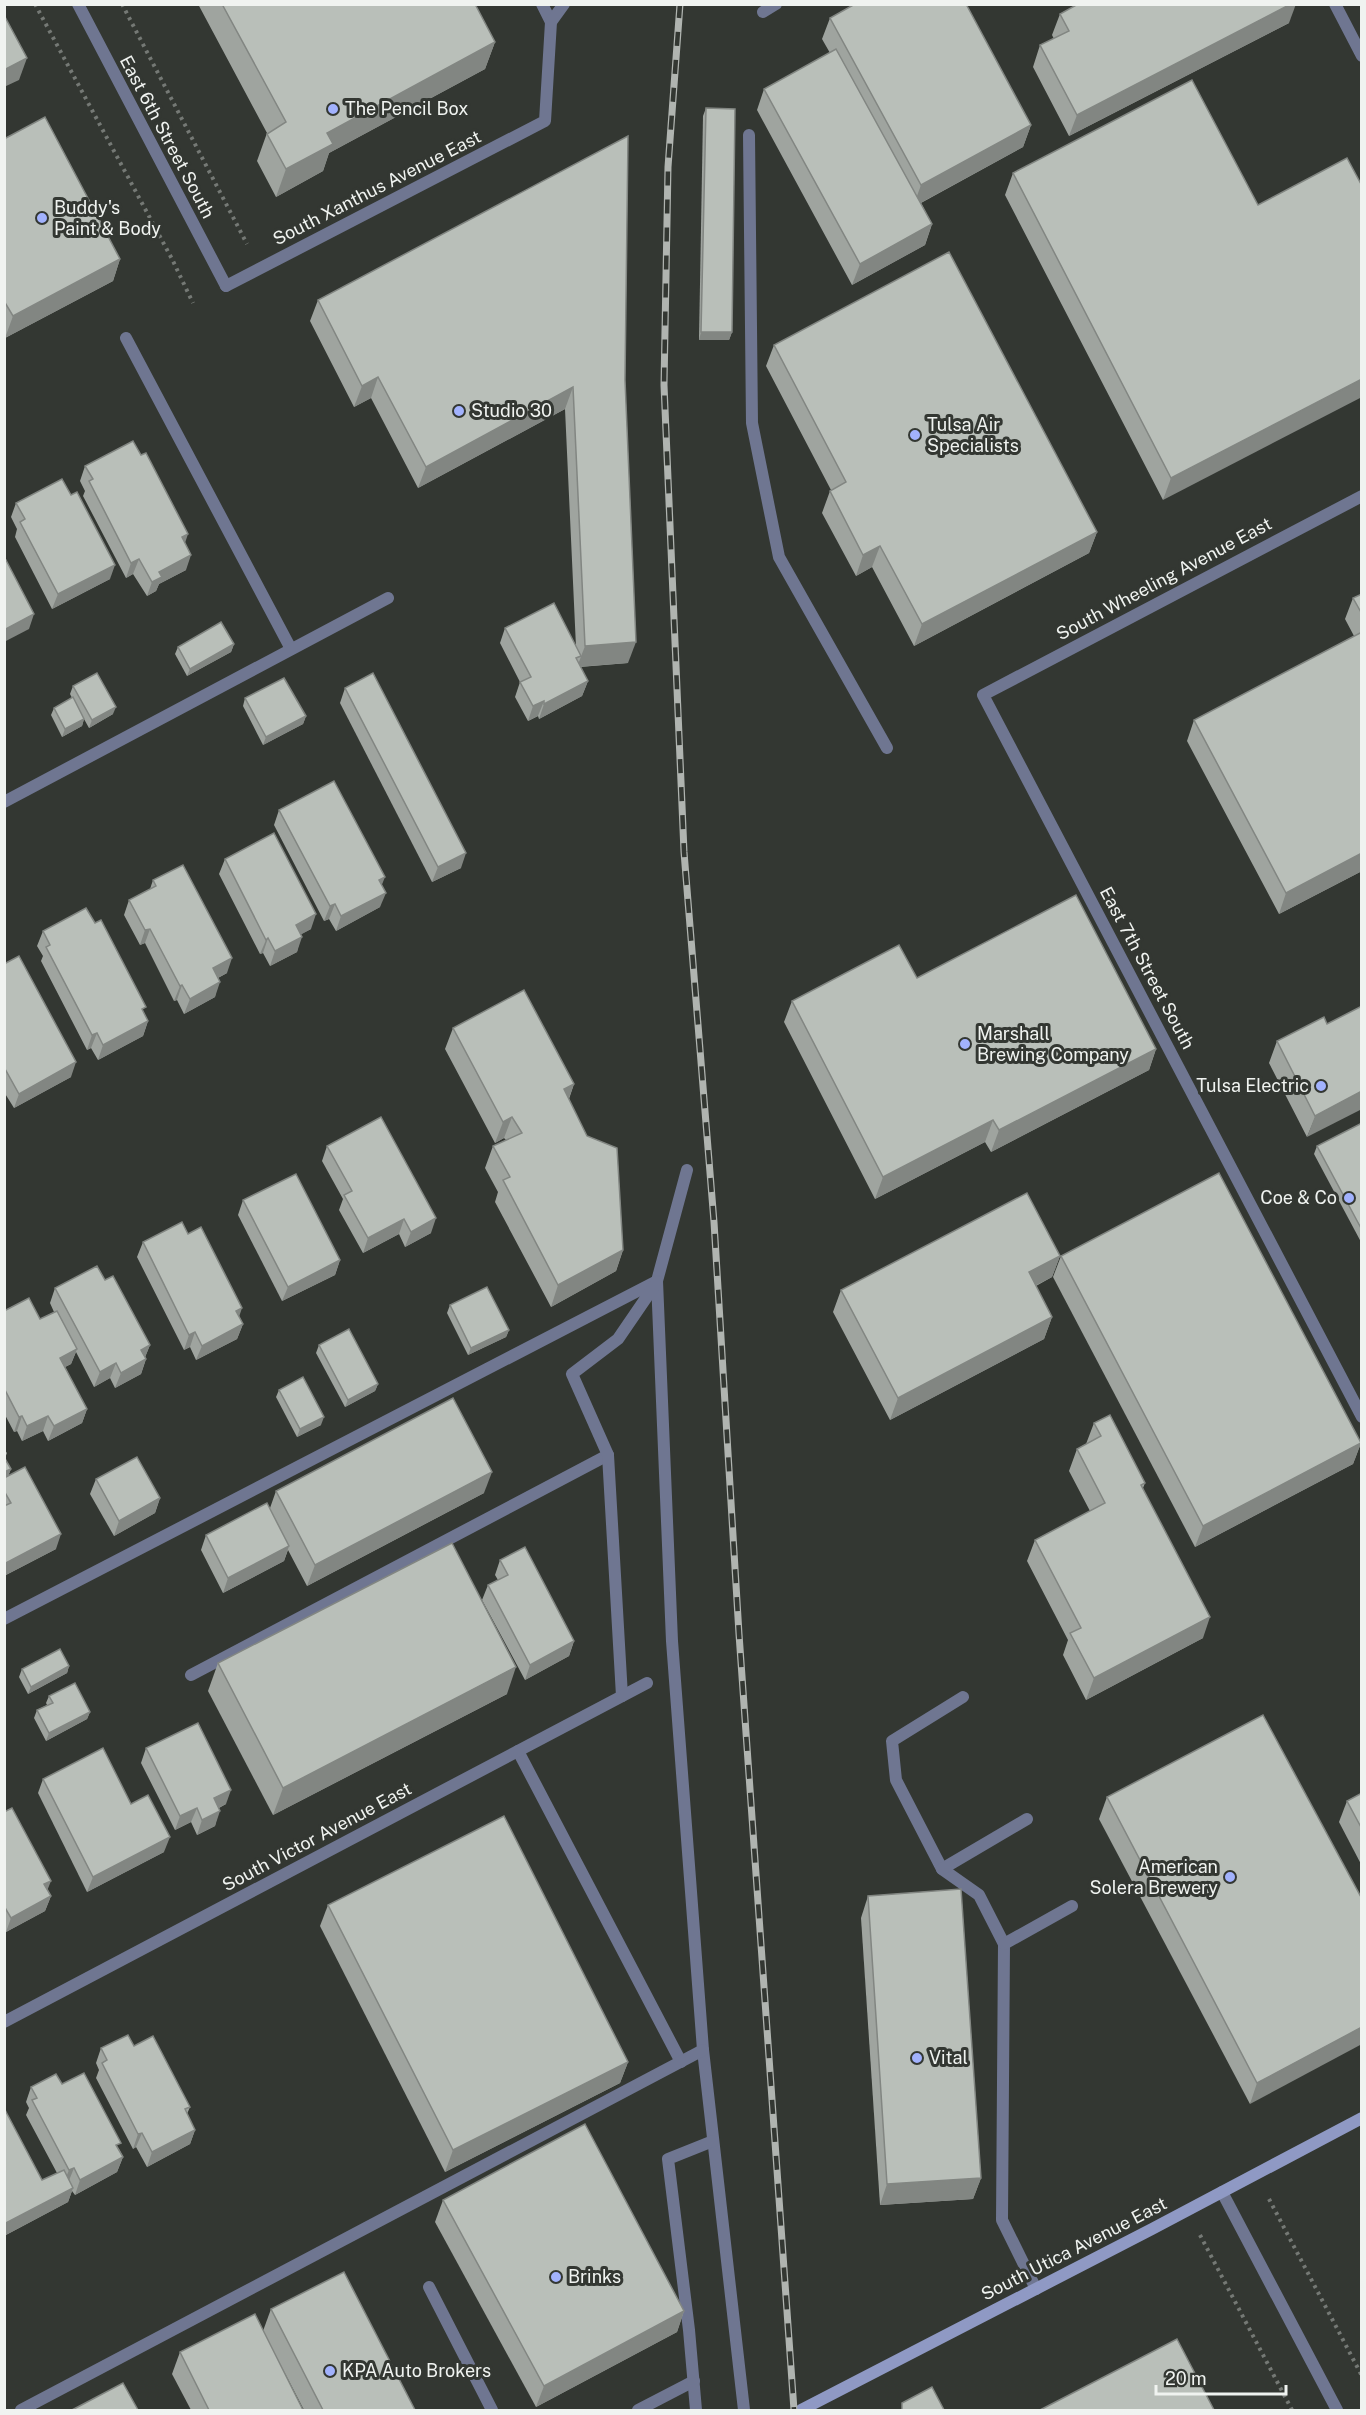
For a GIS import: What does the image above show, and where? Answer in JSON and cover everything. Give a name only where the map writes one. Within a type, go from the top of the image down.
[{"type":"main road","name":"South Utica Avenue East","points":[[801,2410],[1362,2118]]},
{"type":"street","name":"East 6th Street South","points":[[78,4],[225,286]]},
{"type":"street","points":[[542,4],[551,22],[564,4]]},
{"type":"street","points":[[763,12],[776,4]]},
{"type":"street","points":[[1335,4],[1362,56]]},
{"type":"street","name":"South Xanthus Avenue East","points":[[225,286],[546,121],[551,22]]},
{"type":"street","points":[[748,135],[752,423],[779,557],[844,668],[887,748]]},
{"type":"street","points":[[126,338],[291,649]]},
{"type":"street","name":"South Wheeling Avenue East","points":[[983,695],[1362,496]]},
{"type":"street","points":[[4,802],[388,598]]},
{"type":"street","name":"East 7th Street South","points":[[983,695],[1362,1417]]},
{"type":"street","points":[[687,1170],[657,1281],[672,1641],[703,2050],[744,2410]]},
{"type":"street","points":[[622,1696],[608,1455],[572,1374],[618,1340],[657,1281]]},
{"type":"street","points":[[4,1619],[657,1281]]},
{"type":"street","points":[[191,1675],[608,1455]]},
{"type":"street","name":"South Victor Avenue East","points":[[4,2022],[647,1683]]},
{"type":"street","points":[[963,1697],[892,1741],[896,1780],[942,1869],[979,1895],[1004,1944],[1002,2220],[1036,2289]]},
{"type":"street","points":[[518,1751],[681,2062]]},
{"type":"street","points":[[942,1869],[1027,1819]]},
{"type":"street","points":[[1004,1944],[1072,1906]]},
{"type":"street","points":[[21,2410],[703,2050]]},
{"type":"street","points":[[696,2410],[668,2159],[713,2141]]},
{"type":"street","points":[[1222,2192],[1337,2410]]},
{"type":"street","points":[[429,2287],[492,2410]]},
{"type":"street","points":[[638,2410],[694,2381]]},
{"type":"path","points":[[35,4],[172,259],[193,303]]},
{"type":"path","name":"East 6th Street South","points":[[122,4],[260,268]]},
{"type":"path","points":[[1256,2174],[1362,2376]]},
{"type":"path","points":[[1187,2210],[1292,2410]]},
{"type":"building","name":"The Pencil Box","points":[[222,4],[475,4],[495,42],[327,133],[333,144],[286,169],[267,134],[286,122]]},
{"type":"building","points":[[855,4],[966,4],[1031,125],[921,185],[830,18]]},
{"type":"building","points":[[1078,4],[1291,4],[1077,115],[1040,45],[1069,31],[1060,14]]},
{"type":"building","points":[[4,15],[27,58],[4,70]]},
{"type":"building","points":[[836,49],[932,224],[860,264],[764,89]]},
{"type":"building","points":[[1192,80],[1258,205],[1347,158],[1362,186],[1362,379],[1171,478],[1013,173]]},
{"type":"building","points":[[706,108],[735,109],[732,332],[701,332]]},
{"type":"building","name":"Buddy's Paint & Body","points":[[45,117],[120,259],[13,316],[4,301],[4,139]]},
{"type":"building","points":[[628,136],[625,380],[636,642],[585,646],[573,387],[426,467],[378,377],[362,386],[318,300]]},
{"type":"building","name":"Tulsa Air Specialists","points":[[949,252],[1097,532],[922,624],[880,546],[863,555],[830,491],[846,482],[774,345]]},
{"type":"building","points":[[133,441],[141,455],[146,453],[188,534],[182,537],[191,555],[159,572],[162,577],[152,582],[139,559],[131,563],[89,481],[93,479],[85,466]]},
{"type":"building","points":[[62,479],[71,495],[77,492],[115,565],[58,594],[20,522],[25,519],[16,503]]},
{"type":"building","points":[[6,560],[34,614],[4,630],[4,561]]},
{"type":"building","points":[[1362,594],[1362,614],[1353,598]]},
{"type":"building","points":[[554,603],[581,656],[576,658],[588,681],[544,704],[544,701],[533,706],[520,682],[531,677],[505,628]]},
{"type":"building","points":[[221,622],[234,644],[190,669],[178,647]]},
{"type":"building","points":[[1362,632],[1362,853],[1286,893],[1194,720]]},
{"type":"building","points":[[97,673],[116,707],[92,720],[73,686]]},
{"type":"building","points":[[373,673],[466,853],[438,867],[345,688]]},
{"type":"building","points":[[284,678],[306,716],[266,737],[245,698]]},
{"type":"building","points":[[73,697],[84,719],[65,729],[54,708]]},
{"type":"building","points":[[334,781],[385,877],[379,880],[386,893],[341,916],[335,904],[330,906],[279,810]]},
{"type":"building","points":[[274,833],[316,914],[296,925],[302,937],[275,951],[268,938],[266,940],[225,859]]},
{"type":"building","points":[[183,865],[232,958],[213,968],[220,982],[190,999],[182,985],[180,986],[150,929],[145,930],[129,900],[156,886],[153,880]]},
{"type":"building","name":"Marshall Brewing Company","points":[[1076,895],[1156,1049],[999,1130],[993,1120],[883,1177],[792,1001],[899,945],[917,978]]},
{"type":"building","points":[[86,908],[95,923],[101,920],[146,1007],[142,1009],[148,1021],[103,1045],[97,1033],[92,1035],[46,947],[50,945],[43,931]]},
{"type":"building","points":[[19,956],[76,1062],[19,1094],[4,1067],[4,964]]},
{"type":"building","points":[[524,990],[574,1084],[564,1089],[587,1136],[617,1148],[623,1250],[558,1285],[503,1180],[510,1177],[493,1146],[522,1133],[512,1117],[503,1122],[453,1028]]},
{"type":"building","name":"Tulsa Electric","points":[[1362,1006],[1362,1091],[1315,1116],[1277,1041],[1324,1017],[1327,1024]]},
{"type":"building","points":[[381,1117],[436,1218],[411,1232],[404,1219],[368,1238],[344,1195],[352,1191],[327,1146]]},
{"type":"building","name":"Coe & Co","points":[[1362,1123],[1362,1230],[1317,1146]]},
{"type":"building","points":[[1219,1173],[1361,1443],[1203,1526],[1061,1256]]},
{"type":"building","points":[[296,1174],[340,1260],[288,1287],[243,1200]]},
{"type":"building","points":[[1027,1193],[1060,1256],[1029,1272],[1052,1317],[898,1398],[841,1290]]},
{"type":"building","points":[[182,1222],[188,1234],[201,1227],[242,1308],[236,1311],[243,1324],[202,1346],[195,1332],[189,1335],[143,1242]]},
{"type":"building","points":[[97,1266],[105,1280],[113,1276],[150,1345],[141,1350],[146,1359],[121,1373],[116,1363],[100,1372],[55,1288]]},
{"type":"building","points":[[487,1287],[509,1330],[471,1348],[450,1305]]},
{"type":"building","points":[[29,1298],[40,1319],[57,1311],[77,1349],[60,1358],[87,1409],[54,1426],[48,1416],[27,1426],[22,1416],[19,1417],[4,1388],[4,1311]]},
{"type":"building","points":[[349,1329],[378,1384],[348,1400],[319,1345]]},
{"type":"building","points":[[303,1377],[324,1417],[300,1429],[279,1390]]},
{"type":"building","points":[[453,1398],[492,1472],[315,1565],[276,1491]]},
{"type":"building","points":[[1110,1415],[1145,1483],[1141,1485],[1210,1617],[1094,1678],[1070,1633],[1081,1628],[1035,1540],[1105,1503],[1077,1449],[1101,1436],[1094,1423]]},
{"type":"building","points":[[4,1457],[11,1469],[4,1472]]},
{"type":"building","points":[[137,1457],[160,1498],[119,1521],[96,1479]]},
{"type":"building","points":[[25,1467],[61,1534],[4,1564],[4,1506],[11,1503],[4,1491],[4,1478]]},
{"type":"building","points":[[267,1503],[289,1546],[228,1578],[206,1535]]},
{"type":"building","points":[[452,1543],[516,1667],[283,1788],[218,1663]]},
{"type":"building","points":[[525,1547],[574,1641],[530,1665],[488,1585],[508,1575],[500,1560]]},
{"type":"building","points":[[60,1649],[69,1666],[31,1687],[22,1669]]},
{"type":"building","points":[[75,1683],[90,1712],[49,1733],[37,1710],[53,1703],[49,1696]]},
{"type":"building","name":"American Solera Brewery","points":[[1263,1715],[1362,1899],[1362,2027],[1257,2083],[1107,1797]]},
{"type":"building","points":[[198,1723],[231,1790],[214,1798],[220,1811],[202,1820],[197,1808],[180,1816],[146,1748]]},
{"type":"building","points":[[103,1748],[131,1804],[148,1795],[170,1837],[93,1877],[43,1779]]},
{"type":"building","points":[[1362,1793],[1362,1829],[1347,1801]]},
{"type":"building","points":[[12,1808],[51,1881],[44,1884],[51,1896],[11,1918],[4,1906],[4,1812]]},
{"type":"building","points":[[504,1816],[628,2062],[453,2150],[328,1905]]},
{"type":"building","name":"Vital","points":[[961,1889],[981,2178],[887,2184],[868,1896]]},
{"type":"building","points":[[128,2035],[134,2046],[153,2036],[190,2107],[185,2109],[195,2130],[152,2152],[142,2133],[138,2134],[102,2063],[107,2060],[101,2048]]},
{"type":"building","points":[[84,2073],[121,2143],[116,2145],[123,2157],[80,2180],[74,2168],[69,2170],[32,2100],[37,2098],[31,2087],[56,2074],[62,2084]]},
{"type":"building","points":[[4,2108],[42,2180],[64,2170],[73,2188],[4,2224]]},
{"type":"building","name":"Brinks","points":[[585,2124],[684,2311],[544,2386],[443,2200]]},
{"type":"building","name":"KPA Auto Brokers","points":[[344,2272],[415,2410],[323,2410],[271,2309]]},
{"type":"building","points":[[255,2314],[303,2410],[209,2410],[180,2352]]},
{"type":"building","points":[[1177,2339],[1214,2410],[1040,2410]]},
{"type":"building","points":[[123,2383],[138,2410],[72,2410]]},
{"type":"building","points":[[932,2387],[944,2410],[902,2410],[902,2403]]},
{"type":"railway","points":[[680,4],[668,167],[664,385],[684,852],[714,1222],[739,1634],[794,2410]]},
{"type":"place","name":"The Pencil Box","points":[[333,109]]},
{"type":"place","name":"Buddy's Paint & Body","points":[[42,218]]},
{"type":"place","name":"Studio 30","points":[[459,411]]},
{"type":"place","name":"Tulsa Air Specialists","points":[[915,435]]},
{"type":"place","name":"Marshall Brewing Company","points":[[965,1044]]},
{"type":"place","name":"Tulsa Electric","points":[[1321,1086]]},
{"type":"place","name":"Coe & Co","points":[[1349,1198]]},
{"type":"place","name":"American Solera Brewery","points":[[1230,1877]]},
{"type":"place","name":"Vital","points":[[917,2058]]},
{"type":"place","name":"Brinks","points":[[556,2277]]},
{"type":"place","name":"KPA Auto Brokers","points":[[330,2371]]}]
